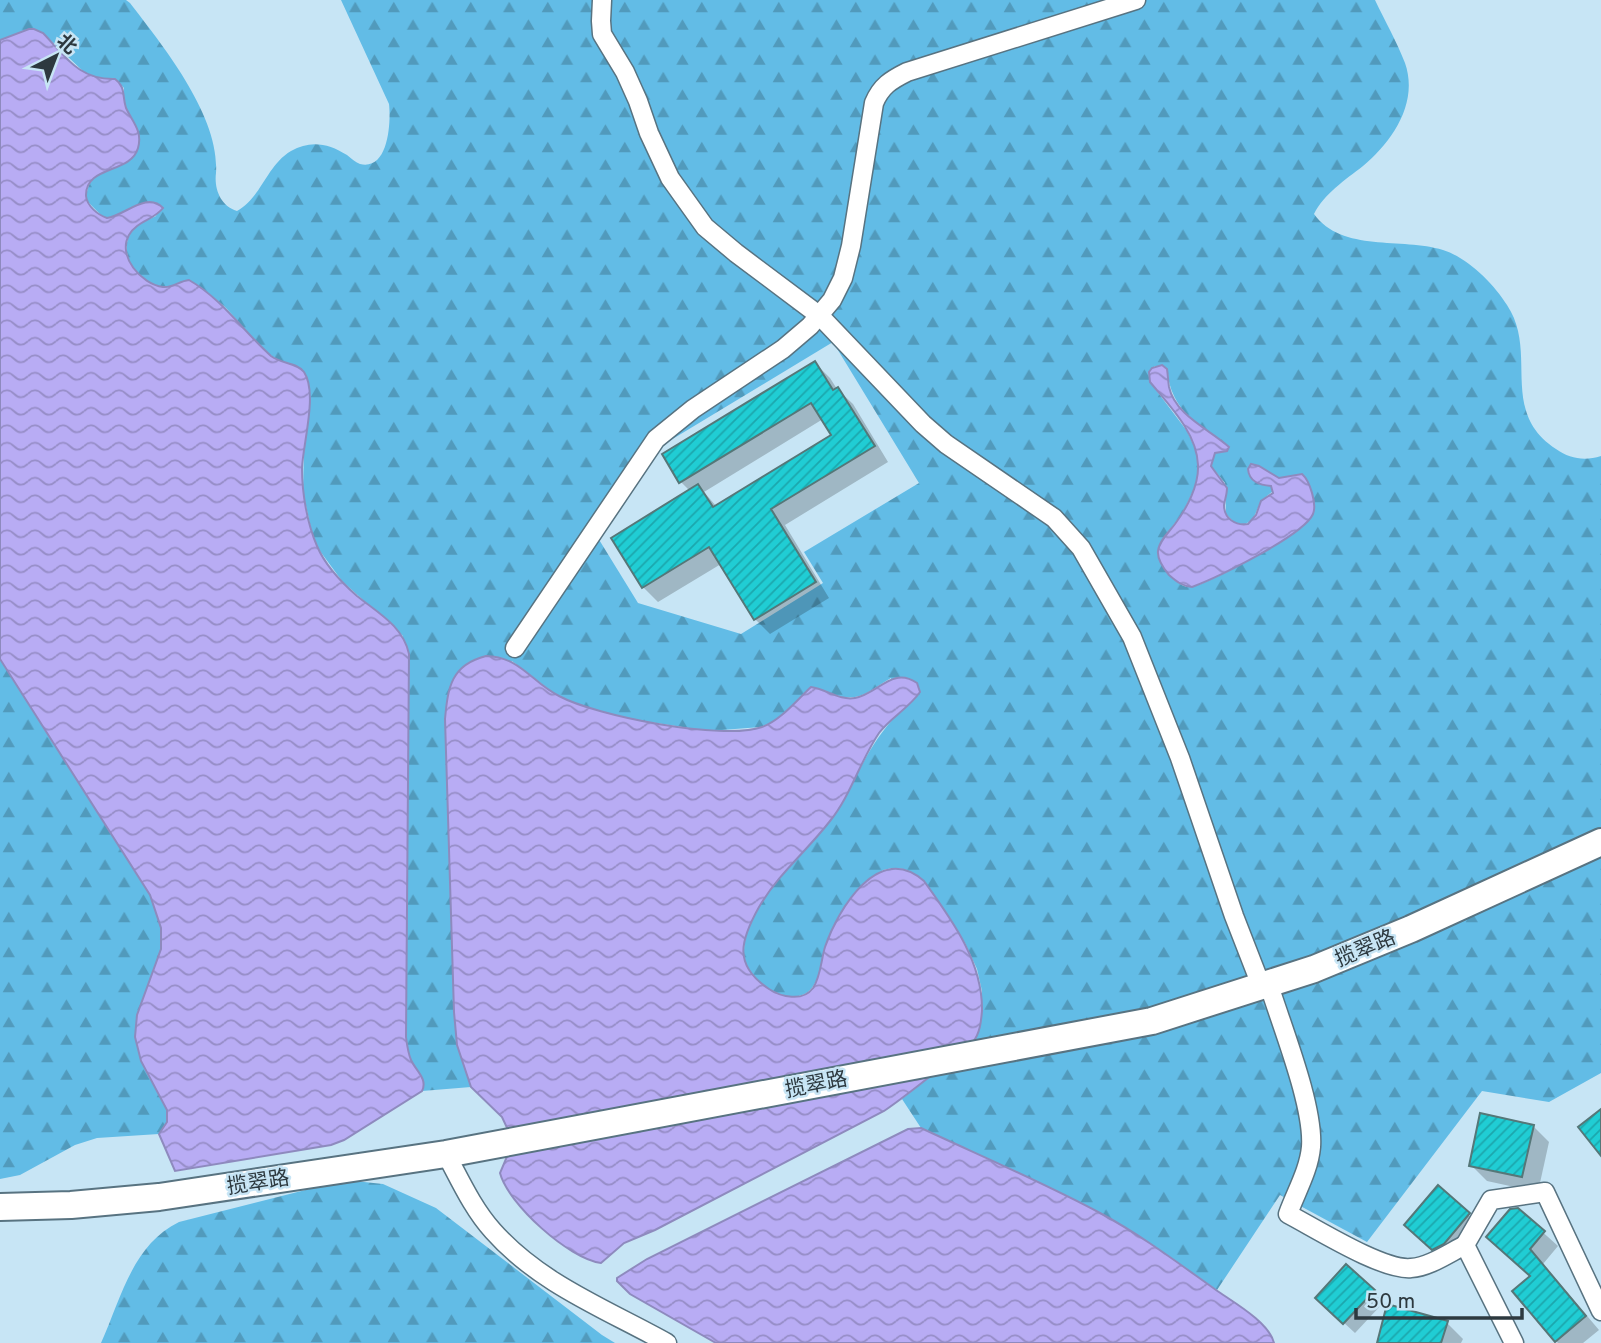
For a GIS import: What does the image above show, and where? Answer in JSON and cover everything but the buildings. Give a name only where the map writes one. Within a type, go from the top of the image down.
[{"type":"street","points":[[603,0],[600,21],[602,34],[625,72],[670,178],[692,211],[719,241],[820,316],[923,424],[946,444],[1054,518],[1081,548],[1132,637],[1180,758],[1234,916],[1296,1069],[1310,1131],[1309,1160],[1288,1213],[1380,1262],[1401,1268],[1418,1267],[1465,1245],[1491,1200],[1545,1192],[1601,1311]]},
{"type":"street","points":[[515,648],[656,439],[693,409],[783,349],[820,316],[832,300],[842,278],[851,246],[874,103],[886,84],[907,72],[1136,0]]},
{"type":"street","name":"揽翠路","points":[[0,1207],[71,1205],[159,1197],[446,1154],[1152,1021],[1265,987],[1314,969],[1411,929],[1601,842]]},
{"type":"street","points":[[446,1154],[474,1205],[492,1230],[515,1254],[540,1274],[576,1296],[667,1343]]},
{"type":"street","points":[[1465,1245],[1514,1343]]},
{"type":"green space","points":[[0,0],[126,0],[187,83],[209,128],[215,151],[217,190],[222,201],[237,211],[252,198],[283,157],[305,145],[326,146],[340,151],[360,164],[370,164],[382,153],[388,132],[389,104],[341,0],[1375,0],[1405,63],[1408,78],[1406,107],[1384,145],[1329,194],[1314,214],[1326,226],[1340,234],[1374,242],[1427,246],[1443,250],[1462,259],[1479,272],[1507,305],[1516,323],[1520,342],[1523,399],[1528,417],[1539,434],[1556,449],[1572,457],[1583,459],[1601,456],[1601,1073],[1549,1102],[1482,1091],[1367,1242],[1280,1195],[1217,1290],[1102,1214],[921,1128],[902,1099],[973,1042],[980,1028],[982,991],[977,969],[965,943],[939,902],[904,869],[883,870],[840,915],[832,929],[815,984],[807,993],[795,997],[780,994],[759,983],[747,968],[744,950],[747,932],[767,893],[832,818],[877,739],[897,715],[891,678],[865,694],[851,697],[835,695],[761,727],[709,731],[610,716],[559,697],[512,661],[445,719],[454,1012],[457,1045],[471,1087],[422,1091],[424,1083],[411,1060],[406,1038],[403,636],[342,581],[317,547],[303,492],[304,449],[289,363],[280,361],[263,349],[224,306],[193,282],[189,280],[163,287],[138,273],[128,257],[128,239],[138,225],[156,216],[159,204],[145,204],[107,218],[87,201],[92,181],[132,157],[138,148],[123,97],[124,88],[115,79],[96,79],[87,75],[43,33],[28,29],[0,40]],"holes":[[[833,342],[919,483],[804,552],[823,583],[741,634],[638,603],[598,538],[656,449]],[[1155,366],[1168,373],[1171,390],[1184,412],[1220,441],[1227,451],[1215,453],[1211,466],[1225,483],[1226,514],[1235,523],[1244,525],[1253,519],[1261,501],[1273,491],[1271,486],[1258,484],[1273,477],[1284,479],[1302,474],[1313,496],[1311,514],[1301,526],[1232,569],[1190,587],[1177,582],[1161,564],[1166,534],[1181,516],[1198,478],[1198,455],[1187,431],[1150,382],[1149,372]]]},
{"type":"green space","points":[[0,659],[150,895],[161,928],[161,949],[137,1015],[158,1092],[167,1110],[167,1122],[159,1134],[97,1138],[75,1145],[20,1175],[0,1179]]},
{"type":"green space","points":[[345,1180],[383,1184],[436,1208],[615,1343],[101,1343],[130,1275],[150,1244],[163,1232],[179,1222]]},
{"type":"water","points":[[29,29],[43,33],[82,71],[92,76],[115,79],[122,89],[126,108],[138,131],[138,148],[127,162],[93,179],[86,196],[94,210],[107,218],[143,203],[157,203],[163,208],[129,235],[126,252],[133,268],[147,281],[163,287],[189,280],[222,306],[271,356],[297,366],[304,372],[310,392],[310,405],[302,478],[313,537],[334,573],[395,628],[409,654],[406,1037],[410,1057],[424,1083],[422,1091],[344,1140],[331,1145],[175,1171],[159,1134],[167,1122],[167,1110],[141,1061],[135,1037],[137,1015],[161,949],[161,928],[150,895],[0,659],[0,40]]},
{"type":"water","points":[[1162,365],[1167,369],[1169,387],[1178,406],[1229,447],[1227,451],[1215,453],[1211,466],[1227,488],[1224,505],[1226,514],[1232,520],[1239,524],[1248,524],[1256,515],[1261,501],[1273,493],[1271,486],[1259,484],[1250,477],[1248,469],[1251,464],[1279,478],[1302,474],[1308,482],[1313,499],[1313,514],[1293,533],[1238,566],[1192,587],[1185,586],[1169,575],[1158,554],[1162,540],[1191,496],[1197,480],[1198,465],[1193,442],[1187,431],[1150,382],[1149,372]]},
{"type":"water","points":[[486,656],[498,657],[517,665],[549,690],[577,704],[660,724],[719,731],[744,731],[769,724],[811,687],[838,696],[855,698],[892,679],[908,679],[917,683],[920,692],[879,733],[837,811],[759,907],[747,931],[743,952],[750,971],[769,989],[786,996],[804,995],[816,983],[831,932],[850,899],[876,874],[891,869],[907,871],[924,881],[955,926],[971,959],[981,993],[982,1011],[979,1031],[973,1042],[884,1111],[655,1230],[624,1243],[601,1263],[573,1252],[557,1241],[527,1214],[505,1186],[500,1173],[511,1147],[509,1132],[502,1117],[471,1087],[457,1045],[445,719],[450,687],[458,671],[474,660]]},
{"type":"water","points":[[921,1128],[1056,1191],[1130,1231],[1250,1313],[1271,1335],[1274,1343],[716,1343],[630,1294],[617,1281],[617,1278],[647,1259],[908,1129]]}]
